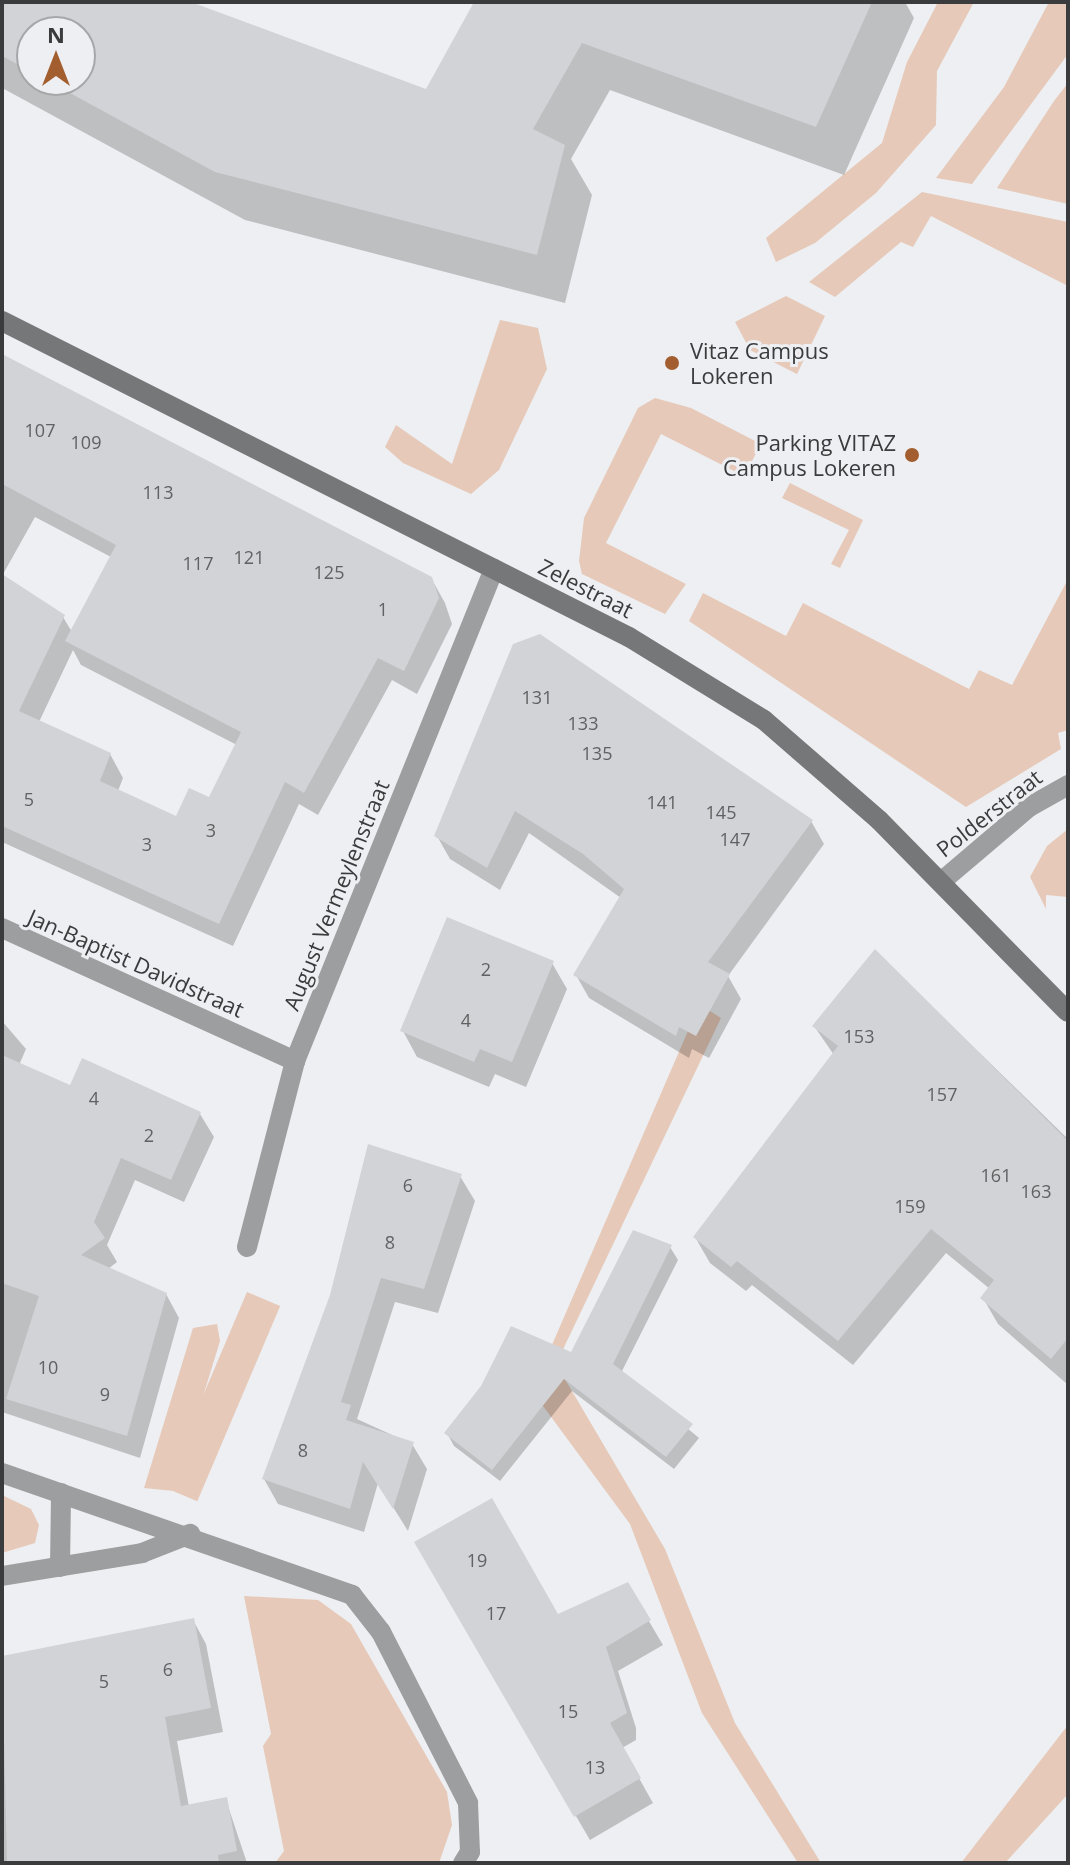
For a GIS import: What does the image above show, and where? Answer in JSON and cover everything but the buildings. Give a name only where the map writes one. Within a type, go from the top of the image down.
[{"type":"street","name":"Zelestraat","points":[[2,321],[629,637],[764,720],[942,881],[1068,1012]]},
{"type":"street","name":"August Vermeylenstraat","points":[[247,1247],[295,1061],[494,569]]},
{"type":"street","name":"Polderstraat","points":[[942,881],[1029,807],[1068,785]]},
{"type":"street","name":"Jan-Baptist Davidstraat","points":[[2,928],[295,1061]]},
{"type":"street","points":[[2,1473],[333,1583],[368,1612],[468,1803],[470,1852],[463,1863]]},
{"type":"street","points":[[60,1567],[61,1493]]},
{"type":"street","points":[[2,1576],[142,1553],[190,1534]]},
{"type":"shaded area","points":[[938,2],[974,2],[937,71],[936,125],[876,193],[815,243],[776,262],[766,238],[882,143],[907,62]]},
{"type":"shaded area","points":[[1049,2],[1068,2],[1068,54],[972,184],[936,178],[1004,87]]},
{"type":"shaded area","points":[[1068,83],[1068,204],[997,188],[1054,101]]},
{"type":"shaded area","points":[[922,192],[1068,222],[1068,286],[931,216],[913,247],[901,242],[835,297],[809,282]]},
{"type":"shaded area","points":[[786,296],[825,316],[797,374],[750,350],[735,322]]},
{"type":"shaded area","points":[[500,320],[538,328],[547,369],[499,470],[471,494],[403,463],[385,447],[396,425],[452,464]]},
{"type":"shaded area","points":[[655,398],[691,408],[761,444],[744,476],[661,434],[606,543],[686,584],[665,614],[582,574],[579,561],[584,518],[638,408]]},
{"type":"shaded area","points":[[790,483],[863,520],[840,568],[831,564],[849,530],[782,498]]},
{"type":"shaded area","points":[[1068,579],[1068,730],[1058,733],[1061,749],[966,807],[689,621],[703,593],[786,636],[803,603],[969,689],[979,670],[1012,685]]},
{"type":"shaded area","points":[[1068,829],[1068,897],[1046,895],[1046,909],[1030,877],[1047,846]]},
{"type":"shaded area","points":[[710,1011],[721,1018],[556,1364],[665,1549],[735,1723],[821,1863],[798,1863],[702,1713],[630,1524],[532,1391],[688,1031]]},
{"type":"shaded area","points":[[247,1292],[280,1306],[197,1501],[164,1487]]},
{"type":"shaded area","points":[[217,1324],[220,1341],[174,1491],[144,1488],[193,1328]]},
{"type":"shaded area","points":[[2,1495],[31,1509],[39,1525],[35,1543],[2,1553]]},
{"type":"shaded area","points":[[244,1596],[318,1600],[351,1624],[447,1792],[452,1825],[439,1863],[275,1863],[284,1851],[263,1746],[271,1734]]},
{"type":"shaded area","points":[[1068,1725],[1068,1794],[1005,1863],[961,1863]]},
{"type":"place","name":"Vitaz Campus Lokeren","points":[[672,363]]},
{"type":"place","name":"Parking VITAZ Campus Lokeren","points":[[912,455]]}]
